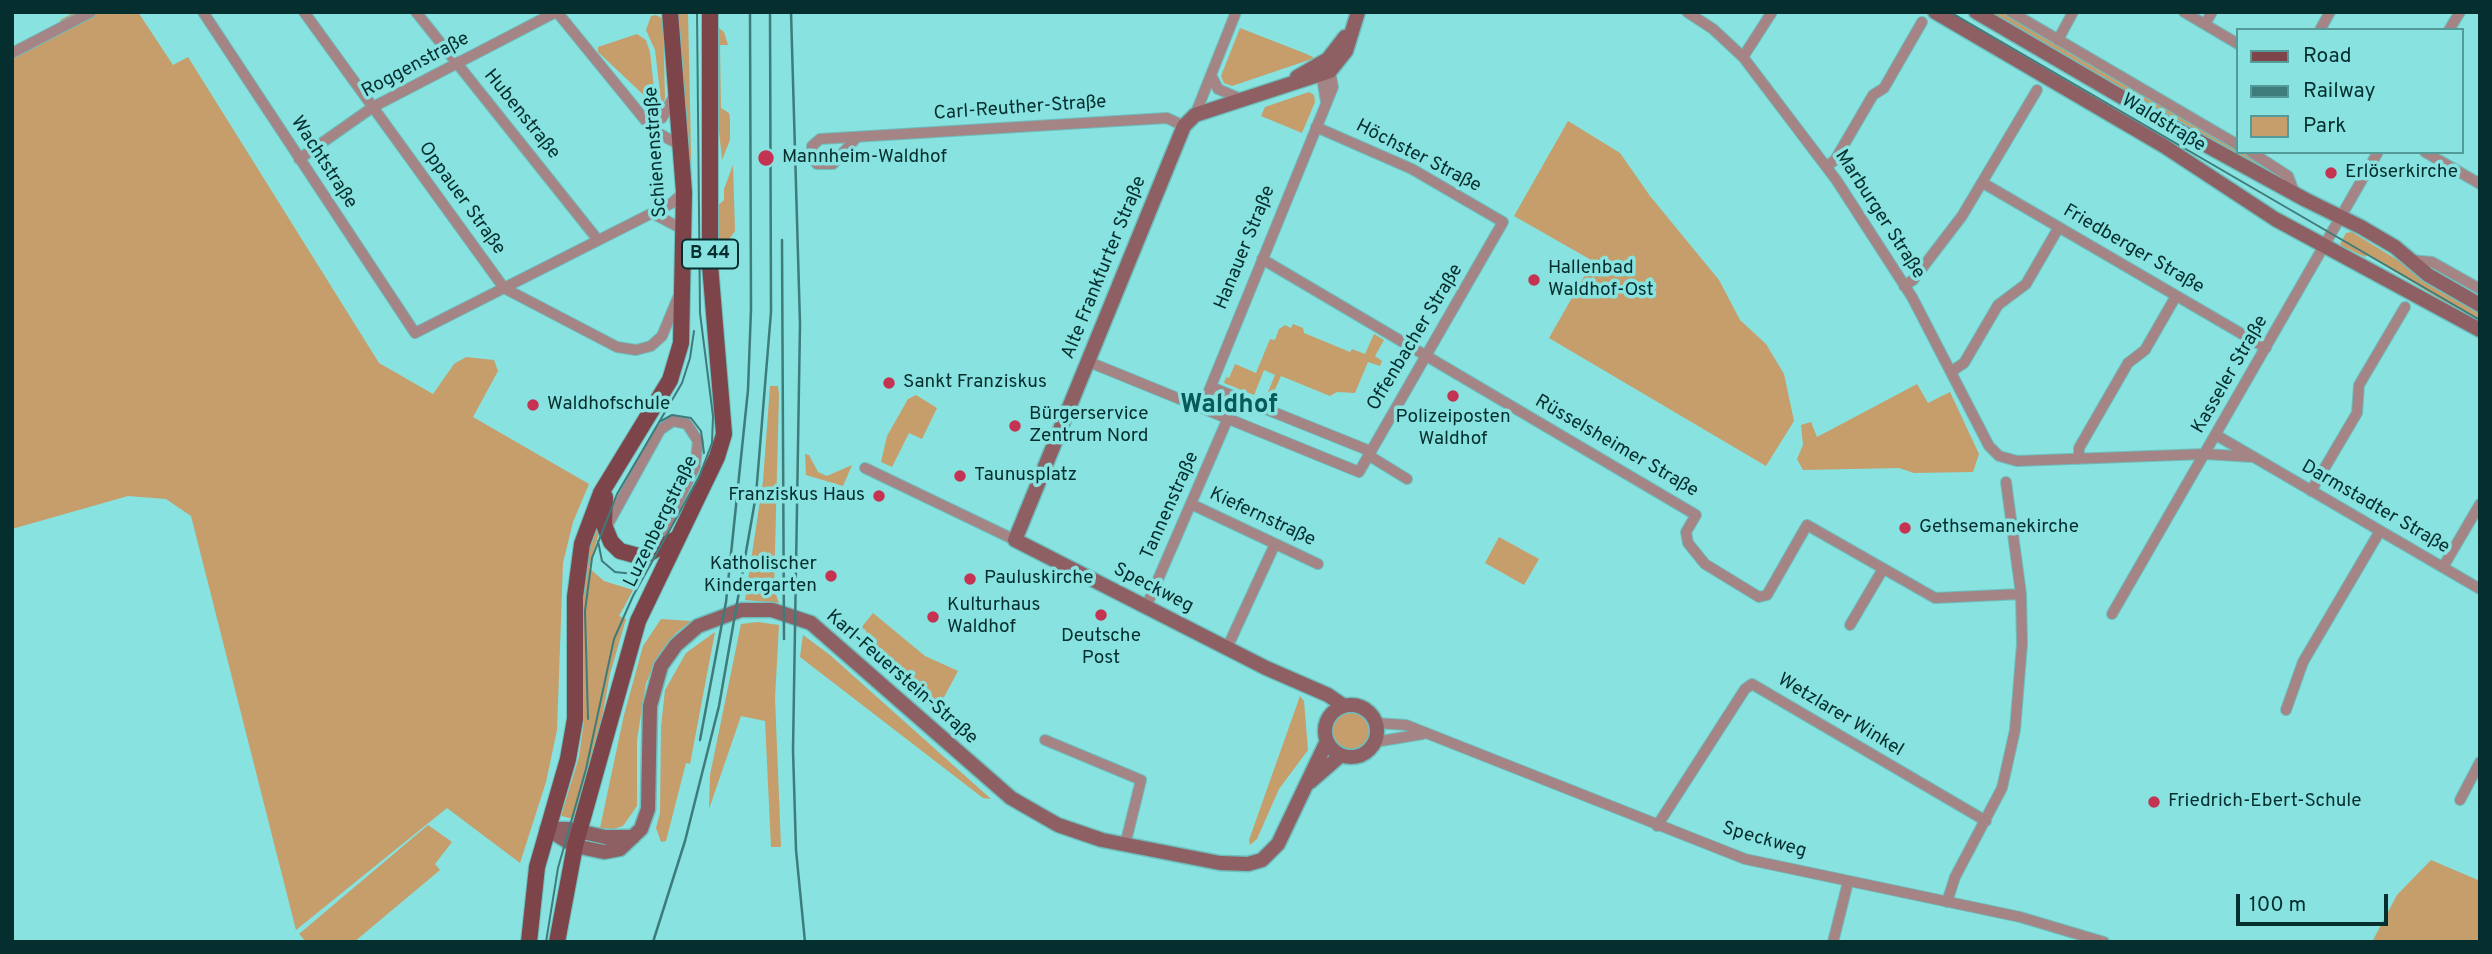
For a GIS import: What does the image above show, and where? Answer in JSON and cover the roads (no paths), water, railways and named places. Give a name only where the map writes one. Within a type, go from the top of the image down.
[{"type":"main road","name":"Schienenstraße","points":[[609,478],[675,368],[681,343],[684,192],[682,146],[674,95],[670,12]]},
{"type":"main road","name":"Luzenbergstraße","points":[[557,942],[578,839],[638,621],[718,457],[724,435],[710,265],[710,12]]},
{"type":"main road","points":[[609,478],[603,513],[605,529],[613,545],[624,554],[639,557],[676,539]]},
{"type":"main road","name":"B 44","points":[[529,942],[537,867],[568,759],[575,719],[575,597],[582,544],[609,478]]},
{"type":"street","points":[[12,53],[91,12]]},
{"type":"street","name":"Wachtstraße","points":[[203,12],[415,333],[505,288]]},
{"type":"street","name":"Oppauer Straße","points":[[303,12],[505,288],[617,348],[636,350]]},
{"type":"street","name":"Hubenstraße","points":[[416,12],[598,240]]},
{"type":"street","points":[[556,12],[654,131],[682,146]]},
{"type":"street","name":"Roggenstraße","points":[[299,159],[373,107],[556,12]]},
{"type":"street","name":"Alte Frankfurter Straße","points":[[1015,540],[1184,126],[1195,115],[1236,12]]},
{"type":"street","points":[[1195,115],[1323,71],[1343,57],[1358,12]]},
{"type":"street","name":"Marburger Straße","points":[[1687,12],[1713,29],[1743,57],[1827,166],[1905,286],[1952,371],[1989,446],[1998,456],[2009,460]]},
{"type":"street","points":[[1743,57],[1772,12]]},
{"type":"street","name":"Waldstraße","points":[[1935,12],[2184,158],[2274,219],[2480,330]]},
{"type":"street","name":"Waldstraße","points":[[1976,12],[2295,194],[2341,216],[2395,247],[2428,275],[2480,305]]},
{"type":"street","name":"Waldstraße","points":[[2011,12],[2236,144]]},
{"type":"street","points":[[2058,40],[2073,12]]},
{"type":"street","points":[[2184,12],[2236,43]]},
{"type":"street","points":[[2205,24],[2212,12]]},
{"type":"street","points":[[2320,28],[2330,12]]},
{"type":"street","points":[[2450,28],[2460,12]]},
{"type":"street","points":[[1827,166],[1835,160],[1873,95],[1884,88],[1922,22]]},
{"type":"street","name":"Hanauer Straße","points":[[1202,408],[1326,102],[1323,71]]},
{"type":"street","points":[[1210,75],[1221,92],[1241,99]]},
{"type":"street","points":[[1905,286],[1941,247],[1983,183],[2037,90]]},
{"type":"street","points":[[646,120],[662,118],[674,95]]},
{"type":"street","name":"Carl-Reuther-Straße","points":[[857,137],[1167,118],[1184,126]]},
{"type":"street","name":"Höchster Straße","points":[[1316,127],[1412,169],[1503,222]]},
{"type":"street","name":"Waldstraße","points":[[2254,154],[2288,176],[2295,194]]},
{"type":"street","name":"Kasseler Straße","points":[[2112,614],[2377,154]]},
{"type":"street","points":[[2428,154],[2480,184]]},
{"type":"street","name":"Friedberger Straße","points":[[1983,183],[2266,348]]},
{"type":"street","points":[[505,288],[652,213],[684,192]]},
{"type":"street","points":[[652,213],[684,230]]},
{"type":"street","name":"Offenbacher Straße","points":[[1228,418],[1359,472],[1503,222]]},
{"type":"street","points":[[1952,371],[1964,363],[1998,304],[2026,284],[2059,227]]},
{"type":"street","name":"Rüsselsheimer Straße","points":[[1262,259],[1696,515],[1686,532],[1688,543],[1705,564],[1759,597],[1767,595],[1808,525],[1935,598],[2021,594]]},
{"type":"street","name":"Waldstraße","points":[[2410,260],[2432,261],[2480,289]]},
{"type":"street","name":"Schienenstraße","points":[[636,350],[651,346],[663,336],[683,289]]},
{"type":"street","points":[[2079,459],[2079,448],[2122,373],[2128,363],[2145,350],[2176,296]]},
{"type":"street","points":[[2311,491],[2357,413],[2359,385],[2405,307]]},
{"type":"street","points":[[1089,362],[1228,418]]},
{"type":"street","points":[[1210,387],[1369,453],[1407,479]]},
{"type":"street","name":"Tannenstraße","points":[[1146,607],[1228,418]]},
{"type":"street","name":"Luzenbergstraße","points":[[605,529],[660,430],[673,421],[687,424],[698,441],[695,467],[652,553]]},
{"type":"street","name":"Darmstadter Straße","points":[[2216,435],[2480,589]]},
{"type":"street","name":"Darmstadter Straße","points":[[2009,460],[2205,454],[2252,457]]},
{"type":"street","name":"Speckweg","points":[[865,468],[1015,540],[1311,690],[1328,695],[1343,706],[1352,704],[1367,710],[1376,723],[1406,725],[1745,859],[2069,930],[2104,942]]},
{"type":"street","points":[[1947,902],[1955,877],[2002,788],[2011,757],[2019,691],[2021,594],[2006,482]]},
{"type":"street","points":[[2443,567],[2480,503]]},
{"type":"street","name":"Kiefernstraße","points":[[1191,505],[1318,564]]},
{"type":"street","points":[[2286,710],[2303,662],[2380,531]]},
{"type":"street","points":[[1227,648],[1275,544]]},
{"type":"street","points":[[1850,625],[1882,569]]},
{"type":"street","name":"Karl-Feuerstein-Straße","points":[[547,829],[578,839],[604,852],[620,849],[643,826],[648,813],[650,706],[661,666],[676,645],[698,626],[725,614],[755,609],[790,614],[811,623],[971,765],[1020,804],[1067,829],[1125,845],[1220,863],[1256,862],[1278,844],[1327,741]]},
{"type":"street","name":"Wetzlarer Winkel","points":[[1657,826],[1745,689],[1752,684],[1986,821]]},
{"type":"street","name":"Speckweg","points":[[1311,690],[1329,717]]},
{"type":"street","points":[[1343,706],[1329,717],[1325,729],[1327,741],[1341,755],[1364,754],[1375,742],[1427,734]]},
{"type":"street","points":[[1375,742],[1376,723]]},
{"type":"street","points":[[1045,740],[1141,780],[1125,845]]},
{"type":"street","name":"Karl-Feuerstein-Straße","points":[[1304,787],[1341,755]]},
{"type":"street","points":[[2460,800],[2480,762]]},
{"type":"street","points":[[1833,942],[1848,882]]},
{"type":"street","points":[[2065,942],[2069,930]]},
{"type":"tram line","points":[[546,942],[558,868],[586,769],[614,639],[633,596],[699,477],[712,443],[713,416],[700,313],[697,12]]},
{"type":"tram line","points":[[1950,12],[2480,320]]},
{"type":"tram line","points":[[588,719],[585,611],[592,558],[617,494],[682,383],[690,358],[694,331]]},
{"type":"tram line","points":[[659,422],[672,415],[691,418],[701,431],[704,453]]},
{"type":"tram line","points":[[598,541],[602,561],[615,572],[634,574],[651,563]]},
{"type":"railway","points":[[700,740],[726,602],[748,390],[751,309],[750,12]]},
{"type":"railway","points":[[653,942],[685,841],[719,706],[756,495],[771,312],[770,12]]},
{"type":"railway","points":[[791,12],[800,324],[793,750],[796,850],[805,942]]},
{"type":"railway","points":[[782,240],[784,639]]},
{"type":"place","name":"Mannheim-Waldhof","points":[[766,158]]},
{"type":"place","name":"Erlöserkirche","points":[[2331,173]]},
{"type":"place","name":"Hallenbad Waldhof-Ost","points":[[1534,280]]},
{"type":"place","name":"Sankt Franziskus","points":[[889,383]]},
{"type":"place","name":"Polizeiposten Waldhof","points":[[1453,396]]},
{"type":"place","name":"Waldhofschule","points":[[533,405]]},
{"type":"place","name":"Bürgerservice Zentrum Nord","points":[[1015,426]]},
{"type":"place","name":"Taunusplatz","points":[[960,476]]},
{"type":"place","name":"Franziskus Haus","points":[[879,496]]},
{"type":"place","name":"Gethsemanekirche","points":[[1905,528]]},
{"type":"place","name":"Katholischer Kindergarten","points":[[831,576]]},
{"type":"place","name":"Pauluskirche","points":[[970,579]]},
{"type":"place","name":"Deutsche Post","points":[[1101,615]]},
{"type":"place","name":"Kulturhaus Waldhof","points":[[933,617]]},
{"type":"place","name":"Friedrich-Ebert-Schule","points":[[2154,802]]},
{"type":"district","name":"Waldhof","points":[[1229,407]]}]
